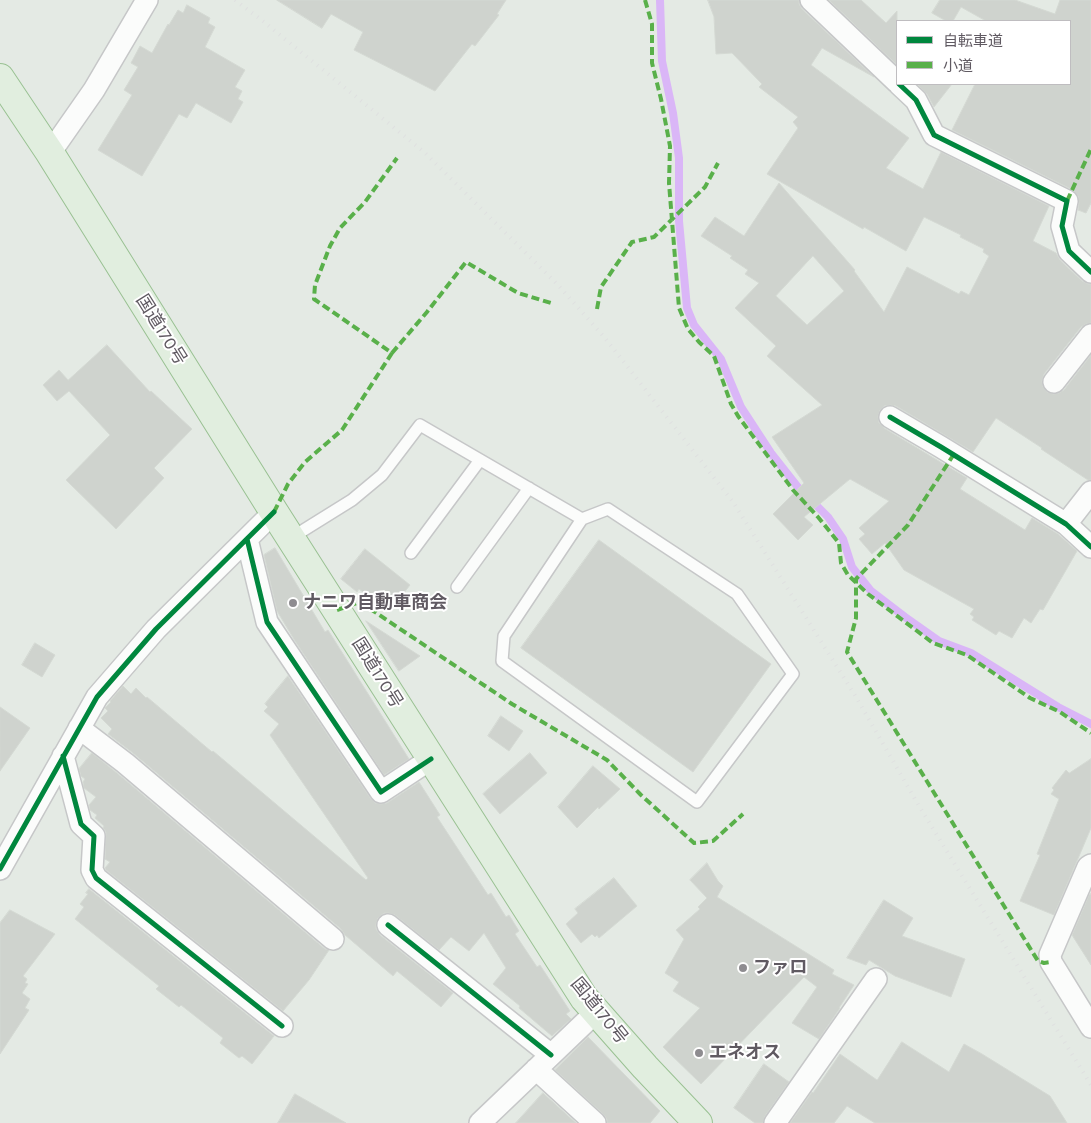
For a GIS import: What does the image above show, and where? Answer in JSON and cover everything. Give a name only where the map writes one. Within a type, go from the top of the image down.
[{"type":"highway","name":"国道170号","points":[[0,78],[584,998],[698,1123]]},
{"type":"street","points":[[50,154],[94,90],[147,0]]},
{"type":"street","points":[[811,0],[896,81]]},
{"type":"street","points":[[900,85],[916,100],[934,135],[1067,201],[1062,226],[1069,251],[1091,272]]},
{"type":"street","points":[[1054,382],[1091,335]]},
{"type":"street","points":[[890,416],[1066,524],[1091,547]]},
{"type":"street","points":[[1066,524],[1091,492]]},
{"type":"street","points":[[0,869],[97,697],[156,629],[274,512]]},
{"type":"street","points":[[247,539],[267,622],[381,792],[431,759]]},
{"type":"street","points":[[79,728],[125,763],[333,939]]},
{"type":"street","points":[[64,756],[82,824],[94,836],[92,870],[96,878],[282,1026]]},
{"type":"street","points":[[1091,865],[1088,867],[1050,955],[1051,962],[1091,1027]]},
{"type":"street","points":[[388,925],[544,1062],[595,1123]]},
{"type":"street","points":[[775,1123],[876,978]]},
{"type":"street","points":[[480,1123],[596,1012]]},
{"type":"lane","points":[[291,538],[352,500],[382,475],[420,425],[582,519]]},
{"type":"lane","points":[[411,553],[480,460]]},
{"type":"lane","points":[[457,587],[529,488]]},
{"type":"lane","points":[[608,509],[737,594],[792,674],[697,802],[502,661],[504,636],[582,519],[608,509]]},
{"type":"building","points":[[277,0],[506,0],[497,14],[499,15],[475,46],[472,44],[435,91],[354,50],[363,32],[331,14],[322,28]]},
{"type":"building","points":[[708,0],[799,0],[802,9],[874,77],[822,48],[811,65],[909,138],[886,168],[923,189],[941,152],[1049,206],[1033,241],[1056,253],[1060,260],[1082,281],[1091,284],[1091,323],[1081,327],[1044,374],[1042,381],[1043,387],[1047,392],[1059,393],[1064,390],[1091,355],[1091,480],[1088,480],[996,418],[973,452],[896,406],[884,406],[878,416],[879,423],[884,428],[967,478],[960,489],[1025,530],[1032,518],[1058,534],[1077,551],[1043,610],[1040,609],[1031,623],[1024,618],[1012,638],[999,631],[996,635],[972,620],[974,617],[970,614],[974,609],[904,570],[885,543],[872,554],[859,539],[865,534],[859,528],[889,501],[850,479],[804,517],[813,525],[798,540],[773,514],[804,483],[772,437],[822,405],[767,356],[776,346],[735,308],[759,283],[745,274],[748,270],[730,258],[732,256],[701,236],[715,217],[744,236],[779,183],[855,270],[884,312],[907,267],[959,294],[961,291],[969,295],[989,256],[983,252],[984,249],[960,237],[961,235],[924,217],[906,251],[864,227],[863,229],[767,174],[798,128],[793,122],[798,117],[759,87],[762,84],[732,53],[716,54],[714,17]],"holes":[[[813,256],[844,291],[807,325],[776,296]]]},
{"type":"building","points":[[829,0],[861,0],[886,23],[897,11],[896,64]]},
{"type":"building","points":[[940,0],[1015,0],[1055,14],[1060,0],[1091,0],[1091,203],[1086,213],[1078,210],[1078,196],[1073,190],[952,130],[974,85],[1071,85],[1071,20],[984,20],[961,7],[954,20],[944,20],[932,13]]},
{"type":"building","points":[[187,5],[210,18],[208,23],[215,27],[205,47],[245,70],[235,87],[242,91],[238,99],[243,102],[231,123],[196,103],[187,118],[179,114],[142,176],[98,150],[132,95],[124,90],[138,67],[131,63],[140,46],[152,53],[178,10],[183,13]]},
{"type":"building","points":[[918,85],[951,85],[934,107],[927,94]]},
{"type":"building","points":[[107,345],[150,392],[192,429],[154,468],[164,478],[116,529],[66,480],[110,435],[69,391],[57,401],[43,385],[59,370],[68,380]]},
{"type":"building","points":[[599,540],[771,664],[693,772],[521,648]]},
{"type":"building","points":[[275,548],[325,632],[328,630],[409,759],[384,775],[277,611],[264,555]]},
{"type":"building","points":[[365,549],[410,585],[389,612],[359,589],[357,592],[341,579]]},
{"type":"building","points":[[366,621],[420,656],[399,671]]},
{"type":"building","points":[[35,643],[55,655],[42,677],[22,665]]},
{"type":"building","points":[[288,676],[375,803],[387,803],[419,782],[440,815],[437,817],[488,895],[491,893],[506,917],[509,915],[519,931],[515,934],[537,967],[540,965],[570,1011],[566,1014],[571,1019],[552,1036],[493,984],[506,968],[484,933],[469,951],[451,937],[439,950],[395,915],[384,913],[378,918],[376,929],[380,935],[453,993],[441,1007],[397,971],[393,976],[345,935],[341,929],[108,734],[112,729],[101,718],[108,711],[105,708],[123,686],[131,694],[136,688],[366,880],[368,878],[270,735],[279,724],[264,711],[268,707],[265,704]]},
{"type":"building","points":[[0,707],[30,728],[0,771]]},
{"type":"building","points":[[501,716],[523,731],[509,751],[488,736]]},
{"type":"building","points":[[92,753],[325,949],[329,950],[309,980],[283,1011],[106,870],[105,868],[110,862],[105,859],[106,832],[103,828],[104,826],[95,818],[97,815],[90,810],[89,805],[96,797],[84,788],[83,782],[85,779],[81,776],[79,769]]},
{"type":"building","points":[[530,753],[547,773],[500,814],[483,794]]},
{"type":"building","points":[[1091,759],[1091,828],[1054,915],[1020,901],[1040,855],[1037,854],[1059,799],[1051,794],[1054,790],[1052,788],[1066,770],[1069,773]]},
{"type":"building","points":[[593,766],[620,789],[577,828],[558,807]]},
{"type":"building","points":[[707,863],[723,886],[717,897],[834,970],[832,974],[854,985],[819,1039],[792,1023],[817,987],[804,977],[701,1084],[663,1047],[700,1008],[673,991],[679,982],[665,973],[684,939],[676,930],[700,909],[698,907],[707,898],[690,880]]},
{"type":"building","points":[[614,878],[637,906],[599,938],[597,935],[595,937],[592,934],[581,943],[566,924],[578,913],[575,909]]},
{"type":"building","points":[[89,889],[274,1036],[252,1064],[242,1056],[239,1058],[220,1043],[223,1038],[181,1005],[179,1007],[156,989],[159,986],[75,919],[84,907],[80,904],[88,894],[86,893]]},
{"type":"building","points":[[1091,894],[1091,965],[1072,935]]},
{"type":"building","points":[[884,900],[913,918],[902,936],[965,959],[951,997],[895,976],[869,960],[866,965],[847,958]]},
{"type":"building","points":[[10,910],[55,934],[23,976],[27,979],[25,983],[28,984],[22,993],[30,999],[25,1008],[29,1010],[0,1054],[0,923]]},
{"type":"building","points":[[588,1037],[660,1111],[650,1123],[607,1123],[607,1119],[603,1114],[555,1070]]},
{"type":"building","points":[[902,1042],[949,1072],[964,1044],[1050,1096],[1067,1123],[875,1123],[847,1106],[834,1123],[790,1123],[840,1054],[877,1080]]},
{"type":"building","points":[[764,1064],[789,1082],[765,1116],[763,1123],[755,1123],[734,1108]]},
{"type":"building","points":[[543,1093],[576,1123],[516,1123]]},
{"type":"building","points":[[295,1094],[346,1123],[278,1123]]},
{"type":"waterway","points":[[660,0],[662,61],[673,113],[679,158],[679,221],[687,308],[694,325],[721,359],[741,407],[771,453],[797,486],[828,517],[843,539],[852,567],[871,591],[939,641],[971,653],[1058,707],[1091,724]]},
{"type":"railway","points":[[235,0],[424,152],[558,285],[605,338],[733,502],[856,697],[919,806],[1091,1085]]},
{"type":"marked path","points":[[645,0],[652,24],[652,63],[670,146],[669,183],[679,308],[688,329],[714,356],[731,404],[738,416],[793,490],[839,543],[841,563],[848,575],[868,594],[933,643],[967,655],[1030,698],[1060,712],[1091,733]]},
{"type":"marked path","points":[[1067,201],[1091,149]]},
{"type":"marked path","points":[[274,512],[288,484],[305,462],[342,430],[392,353],[314,299],[315,285],[330,246],[340,228],[365,202],[397,158]]},
{"type":"marked path","points":[[597,309],[601,287],[632,242],[654,237],[705,187],[718,163]]},
{"type":"marked path","points":[[392,353],[466,262],[518,293],[551,303]]},
{"type":"marked path","points":[[954,454],[908,525],[856,579],[856,618],[847,652],[1038,961],[1044,963],[1051,962]]},
{"type":"marked path","points":[[337,610],[360,602],[512,704],[607,760],[641,795],[694,843],[713,841],[743,814]]},
{"type":"cycle path","points":[[900,85],[916,100],[934,135],[1067,201],[1062,226],[1069,251],[1091,272]]},
{"type":"cycle path","points":[[890,417],[1066,524],[1091,547]]},
{"type":"cycle path","points":[[0,869],[97,697],[156,629],[274,512]]},
{"type":"cycle path","points":[[247,539],[267,622],[381,792],[431,759]]},
{"type":"cycle path","points":[[63,756],[81,824],[94,836],[92,870],[96,878],[282,1026]]},
{"type":"cycle path","points":[[388,925],[551,1055]]},
{"type":"place","name":"ナニワ自動車商会","points":[[293,603]]},
{"type":"place","name":"ファロ","points":[[743,968]]},
{"type":"place","name":"エネオス","points":[[699,1053]]}]
